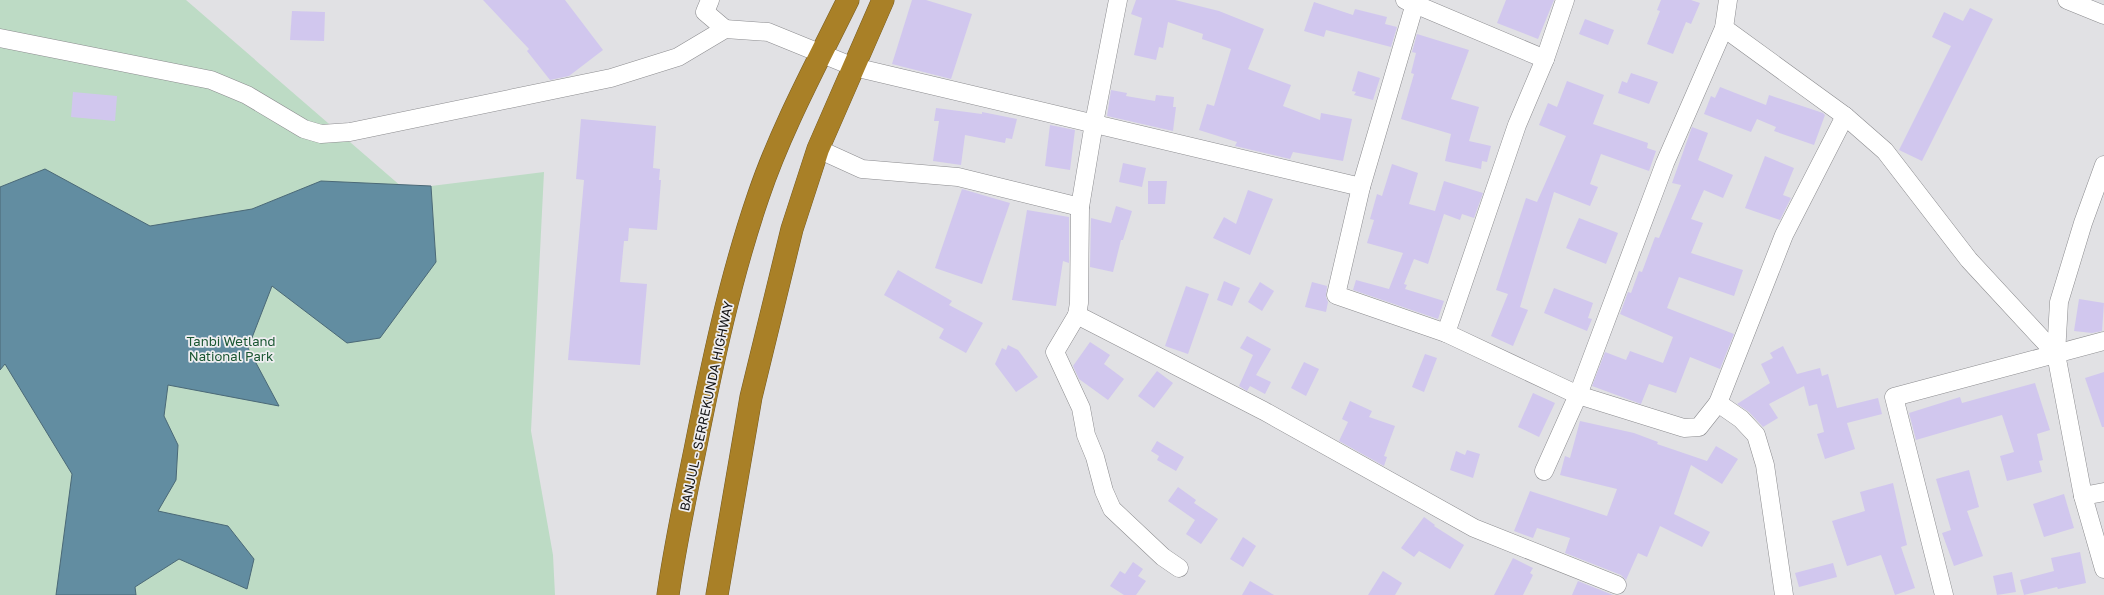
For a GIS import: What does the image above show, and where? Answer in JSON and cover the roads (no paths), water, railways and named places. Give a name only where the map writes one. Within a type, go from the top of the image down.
[{"type":"highway","name":"BANJUL - SERREKUNDA HIGHWAY","points":[[668,595],[673,561],[710,371],[758,197],[781,138],[848,0]]},
{"type":"highway","points":[[717,595],[751,397],[792,229],[818,149],[883,0]]},
{"type":"street","points":[[710,0],[706,12],[725,29]]},
{"type":"street","points":[[1118,0],[1094,123],[1080,207],[1079,303],[1076,315],[1055,352],[1081,408],[1086,435],[1096,457],[1104,491],[1112,509],[1163,557],[1179,568]]},
{"type":"street","points":[[1446,333],[1517,125],[1545,59],[1565,0]]},
{"type":"street","points":[[1544,471],[1578,395],[1665,163],[1724,28],[1728,0]]},
{"type":"street","points":[[2068,0],[2104,15]]},
{"type":"street","points":[[1545,59],[1412,1],[1361,187],[1336,295],[1446,333],[1578,395],[1684,428],[1699,427],[1718,403],[1784,235],[1845,116]]},
{"type":"street","points":[[1724,28],[1845,116],[1885,151],[1969,260],[2056,354]]},
{"type":"street","points":[[0,38],[211,80],[247,95],[304,129],[321,134],[350,132],[611,78],[678,57],[725,29],[768,32],[854,67],[1361,187]]},
{"type":"street","points":[[818,149],[862,169],[958,177],[1080,207]]},
{"type":"street","points":[[2104,165],[2083,223],[2059,302],[2056,354],[2083,496],[2104,569]]},
{"type":"street","points":[[1076,315],[1264,411],[1474,528],[1617,585]]},
{"type":"street","points":[[1944,595],[1894,397],[2104,340]]},
{"type":"street","points":[[1718,403],[1741,420],[1756,435],[1765,465],[1784,595]]},
{"type":"street","points":[[2083,496],[2104,492]]},
{"type":"water","points":[[45,169],[150,226],[252,209],[321,181],[431,186],[436,262],[380,338],[347,343],[272,286],[248,348],[279,406],[168,385],[164,416],[178,445],[176,480],[158,511],[228,526],[254,559],[247,589],[179,559],[135,587],[136,595],[56,595],[72,474],[5,364],[0,370],[0,187]]},
{"type":"park label","name":"Tanbi Wetland National Park","points":[[231,348]]}]
